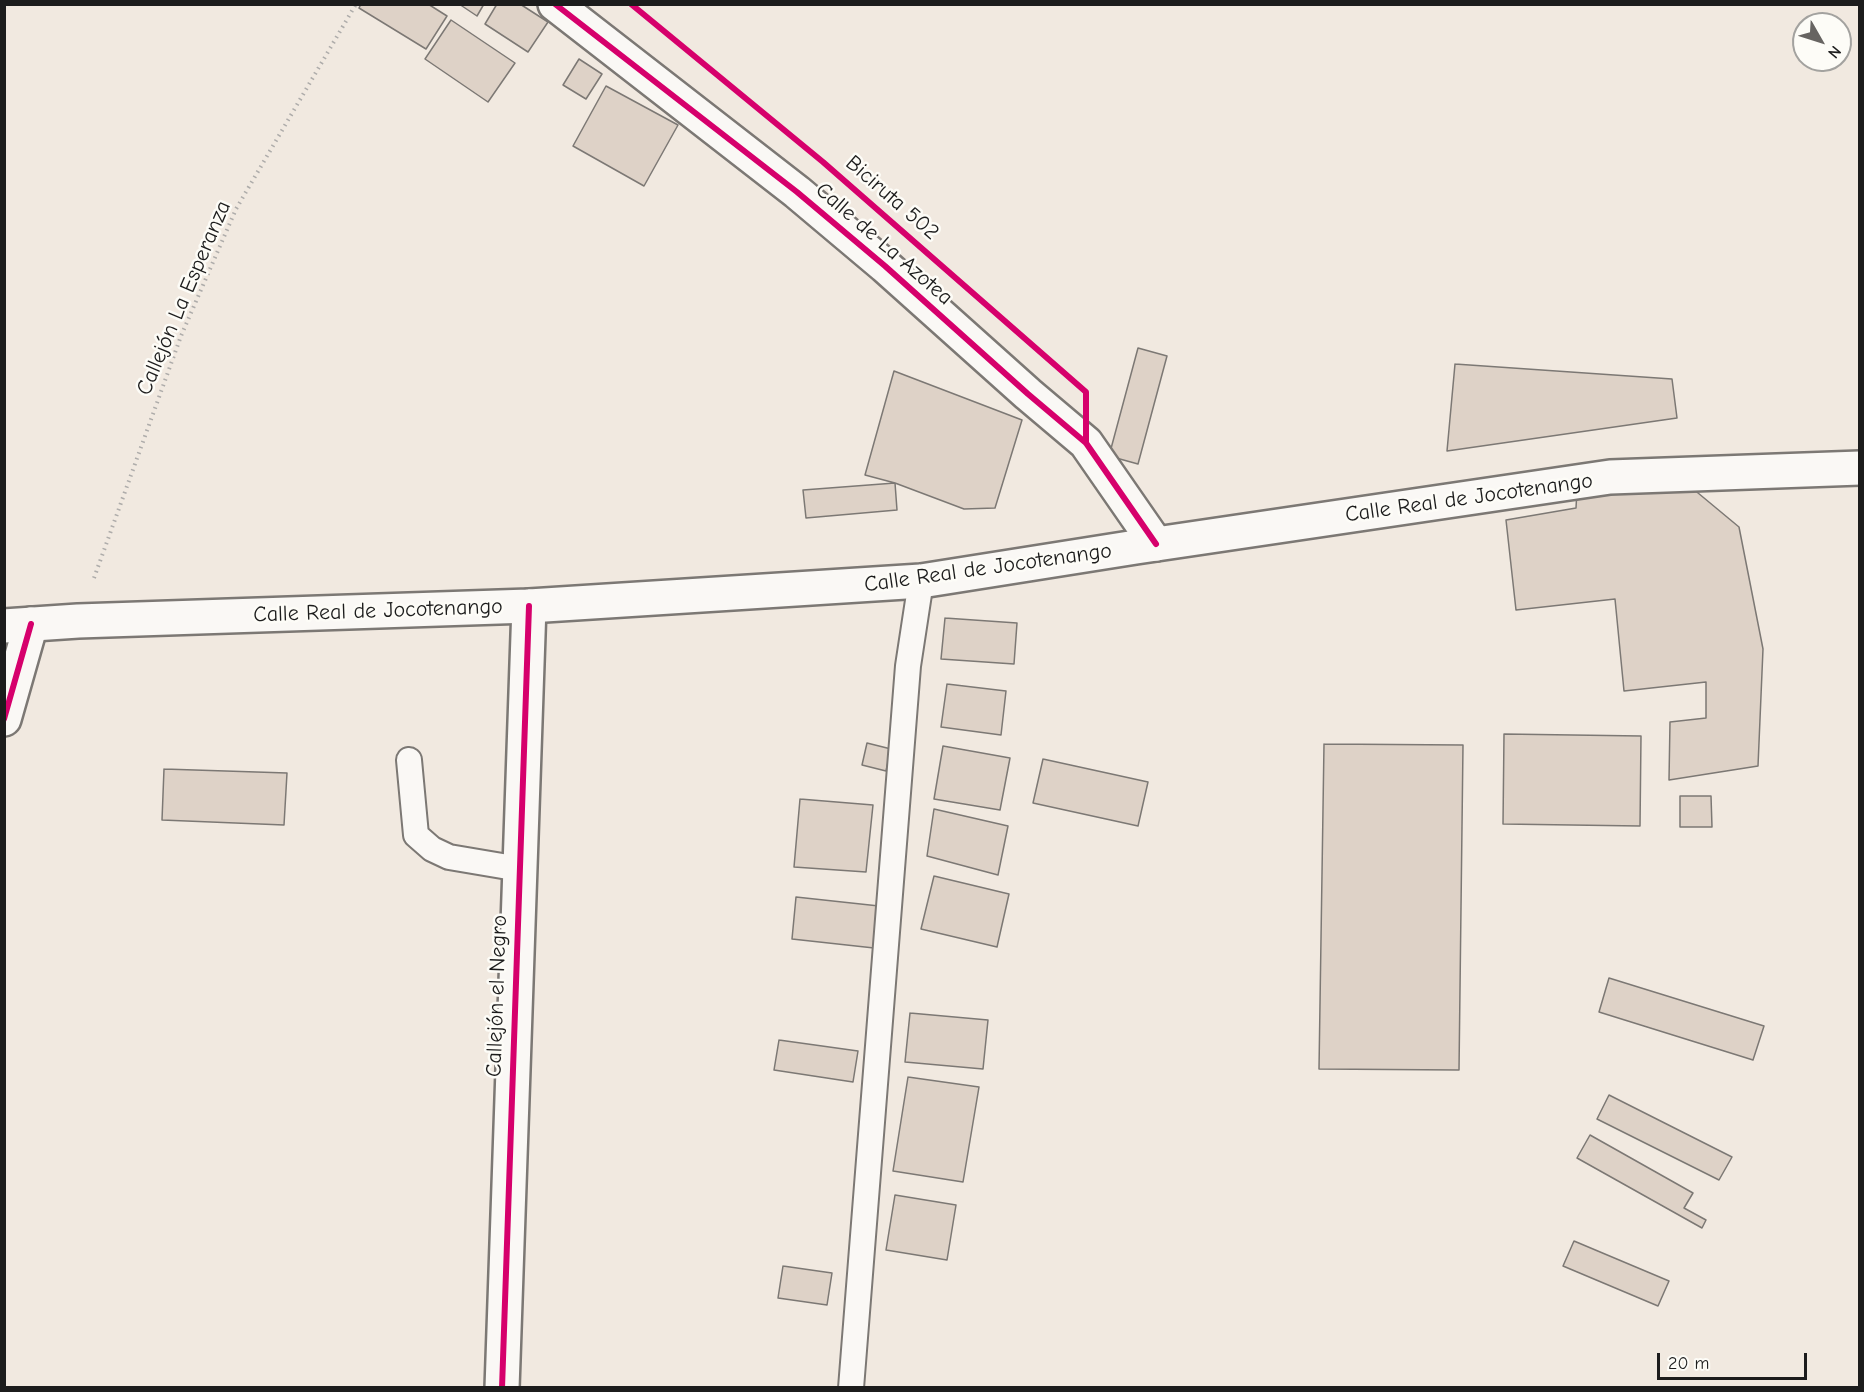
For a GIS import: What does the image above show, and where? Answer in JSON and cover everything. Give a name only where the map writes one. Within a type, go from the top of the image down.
[{"type":"main road","name":"Calle de La Azotea","points":[[555,4],[797,192],[885,266],[1086,443],[1156,544]]},
{"type":"main road","name":"Calle Real de Jocotenango","points":[[18,625],[529,606],[921,581],[1610,477],[1860,468]]},
{"type":"main road","name":"Callejón el Negro","points":[[502,1388],[529,606]]},
{"type":"main road","points":[[4,719],[18,625]]},
{"type":"lane","points":[[851,1388],[908,666],[921,581]]},
{"type":"lane","points":[[409,760],[416,835],[432,849],[449,857],[520,869]]},
{"type":"building","points":[[361,4],[428,4],[447,16],[426,49],[359,8]]},
{"type":"building","points":[[459,4],[484,4],[477,16]]},
{"type":"building","points":[[497,4],[520,4],[548,22],[528,52],[485,24]]},
{"type":"building","points":[[451,20],[515,63],[488,102],[425,59]]},
{"type":"building","points":[[579,59],[602,74],[586,99],[563,85]]},
{"type":"building","points":[[606,86],[678,125],[644,186],[573,146]]},
{"type":"building","points":[[1138,348],[1167,356],[1138,464],[1109,456]]},
{"type":"building","points":[[1455,364],[1672,379],[1677,418],[1447,451]]},
{"type":"building","points":[[894,371],[1022,420],[995,508],[964,509],[895,483],[865,475]]},
{"type":"building","points":[[895,483],[897,510],[806,518],[803,490]]},
{"type":"building","points":[[1686,483],[1739,527],[1763,649],[1758,766],[1669,780],[1670,722],[1706,718],[1706,682],[1624,691],[1615,599],[1516,610],[1506,520],[1576,508],[1577,490]]},
{"type":"building","points":[[945,618],[1017,623],[1014,664],[941,659]]},
{"type":"building","points":[[947,684],[1006,691],[1001,735],[941,727]]},
{"type":"building","points":[[1504,734],[1641,736],[1640,826],[1503,824]]},
{"type":"building","points":[[867,743],[891,749],[886,771],[862,765]]},
{"type":"building","points":[[1324,744],[1463,745],[1459,1070],[1319,1069]]},
{"type":"building","points":[[943,746],[1010,758],[1000,810],[934,799]]},
{"type":"building","points":[[1043,759],[1148,782],[1138,826],[1033,803]]},
{"type":"building","points":[[164,769],[287,773],[284,825],[162,820]]},
{"type":"building","points":[[1680,796],[1711,796],[1712,827],[1680,827]]},
{"type":"building","points":[[800,799],[873,805],[866,872],[794,867]]},
{"type":"building","points":[[934,809],[1008,826],[998,875],[927,856]]},
{"type":"building","points":[[934,876],[1009,894],[997,947],[921,929]]},
{"type":"building","points":[[796,897],[879,906],[874,948],[792,939]]},
{"type":"building","points":[[1609,978],[1764,1026],[1753,1060],[1599,1012]]},
{"type":"building","points":[[910,1013],[988,1020],[983,1069],[905,1062]]},
{"type":"building","points":[[779,1040],[858,1051],[853,1082],[774,1070]]},
{"type":"building","points":[[908,1077],[979,1087],[963,1182],[893,1171]]},
{"type":"building","points":[[1609,1095],[1732,1157],[1719,1180],[1597,1119]]},
{"type":"building","points":[[1590,1135],[1693,1193],[1684,1208],[1706,1220],[1702,1228],[1577,1158]]},
{"type":"building","points":[[895,1195],[956,1205],[947,1260],[886,1250]]},
{"type":"building","points":[[1574,1241],[1669,1281],[1658,1306],[1563,1266]]},
{"type":"building","points":[[783,1266],[832,1273],[827,1305],[778,1298]]},
{"type":"cycle path","points":[[555,4],[797,192],[885,266],[1086,443],[1156,544]]},
{"type":"cycle path","name":"Biciruta 502","points":[[631,4],[823,162],[1086,392],[1086,443]]},
{"type":"cycle path","points":[[502,1388],[529,606]]},
{"type":"cycle path","points":[[4,719],[31,624]]}]
